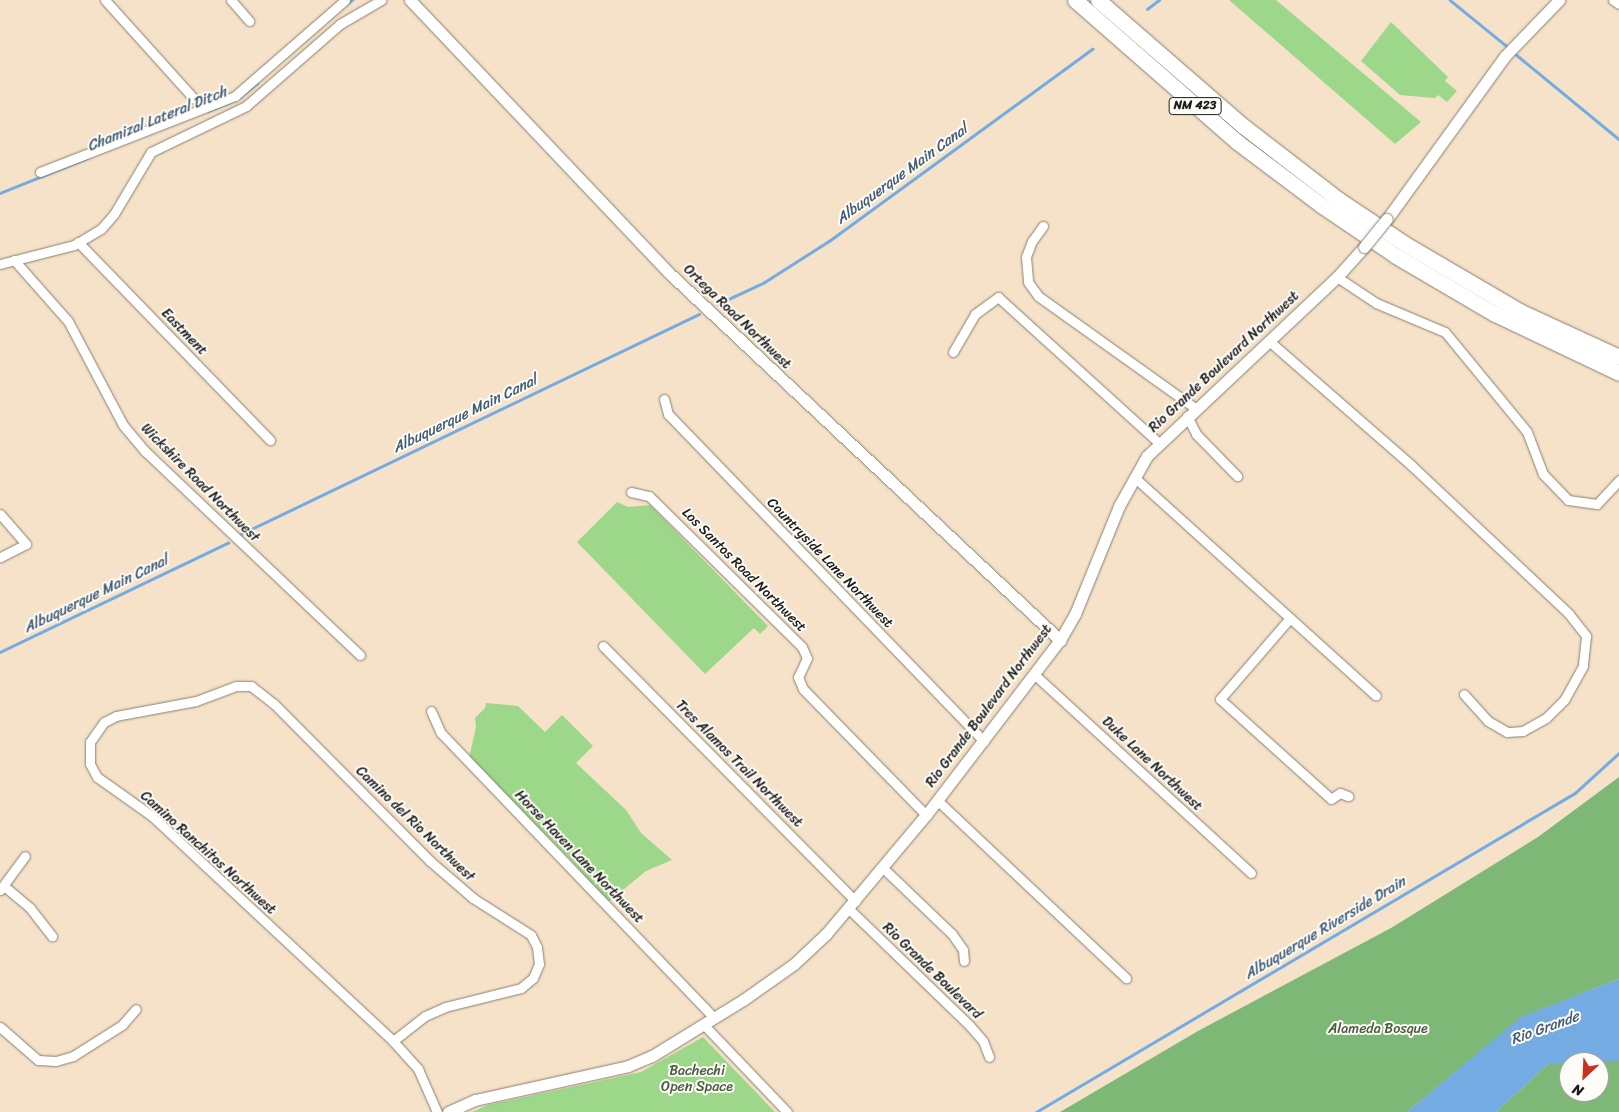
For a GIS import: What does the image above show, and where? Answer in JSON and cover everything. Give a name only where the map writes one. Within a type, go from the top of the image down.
[{"type":"highway","name":"NM 423","points":[[1076,0],[1236,141],[1321,205],[1396,256],[1494,314],[1619,373]]},
{"type":"highway","name":"NM 423","points":[[1098,0],[1242,126],[1338,200],[1405,244],[1520,311],[1619,357]]},
{"type":"street","points":[[105,0],[194,99]]},
{"type":"street","points":[[231,0],[249,21]]},
{"type":"street","points":[[40,172],[234,96],[345,0]]},
{"type":"street","points":[[0,264],[78,242],[101,228],[114,214],[151,152],[246,106],[340,24],[381,0]]},
{"type":"street","name":"Ortega Road Northwest","points":[[410,0],[668,272],[1060,640]]},
{"type":"street","points":[[1613,0],[1619,4]]},
{"type":"street","name":"Rio Grande Boulevard Northwest","points":[[448,1112],[475,1100],[538,1084],[628,1066],[652,1056],[704,1025],[794,964],[852,905],[883,868],[1036,675],[1075,614],[1134,478],[1158,443],[1337,277],[1387,218],[1510,49],[1557,1]]},
{"type":"street","points":[[1043,226],[1032,241],[1026,262],[1028,282],[1038,296],[1191,412],[1196,434],[1237,476]]},
{"type":"street","name":"Eastment","points":[[78,242],[270,440]]},
{"type":"street","name":"Wickshire Road Northwest","points":[[14,260],[68,321],[123,425],[146,452],[360,655]]},
{"type":"street","points":[[1337,277],[1376,303],[1444,332],[1527,432],[1543,474],[1568,500],[1597,504],[1619,480]]},
{"type":"street","points":[[953,352],[975,314],[998,297],[1158,443]]},
{"type":"street","points":[[1269,341],[1411,466],[1569,614],[1586,636],[1583,666],[1564,700],[1546,718],[1523,731],[1507,732],[1488,721],[1464,694]]},
{"type":"street","name":"Countryside Lane Northwest","points":[[664,399],[668,414],[984,741]]},
{"type":"street","points":[[1134,478],[1376,696]]},
{"type":"street","name":"Los Santos Road Northwest","points":[[631,492],[649,496],[802,647],[807,658],[798,678],[803,689],[926,815]]},
{"type":"street","points":[[0,514],[26,544],[0,557]]},
{"type":"street","points":[[1290,618],[1220,699],[1331,799],[1340,793],[1348,796]]},
{"type":"street","name":"Tres Alamos Trail Northwest","points":[[603,646],[852,905]]},
{"type":"street","name":"Duke Lane Northwest","points":[[1036,675],[1250,873]]},
{"type":"street","name":"Camino Ranchitos Northwest","points":[[251,686],[236,686],[196,701],[116,716],[104,722],[90,742],[90,764],[106,787],[152,816],[393,1041],[418,1069],[437,1112]]},
{"type":"street","name":"Camino del Rio Northwest","points":[[251,686],[274,704],[430,861],[473,898],[516,923],[531,935],[537,947],[538,964],[533,978],[521,988],[446,1007],[425,1016],[393,1041]]},
{"type":"street","name":"Horse Haven Lane Northwest","points":[[431,711],[441,733],[714,1018]]},
{"type":"street","points":[[938,800],[1126,978]]},
{"type":"street","points":[[24,856],[2,888],[30,908],[52,936]]},
{"type":"street","points":[[883,868],[952,934],[963,950],[964,961]]},
{"type":"street","name":"Rio Grande Boulevard","points":[[852,905],[970,1026],[983,1041],[989,1057]]},
{"type":"street","points":[[0,1027],[38,1060],[56,1061],[73,1056],[122,1025],[136,1009]]},
{"type":"street","points":[[704,1025],[787,1112]]},
{"type":"green space","points":[[1229,0],[1276,0],[1421,122],[1395,144]]},
{"type":"green space","points":[[1391,22],[1448,77],[1445,81],[1457,91],[1447,102],[1438,95],[1435,98],[1400,95],[1361,61]]},
{"type":"green space","points":[[617,502],[628,507],[650,505],[768,626],[760,634],[754,628],[705,674],[577,542]]},
{"type":"green space","points":[[486,703],[518,706],[545,732],[562,715],[593,746],[576,763],[626,810],[641,833],[672,860],[646,871],[607,903],[573,862],[469,758],[476,727],[475,718],[485,708]]},
{"type":"green space","name":"Alameda Bosque","points":[[1619,777],[1619,979],[1522,1017],[1407,1112],[1060,1112],[1198,1031],[1391,928],[1538,837]]},
{"type":"green space","name":"Bachechi Open Space","points":[[703,1037],[775,1112],[472,1112],[488,1105],[641,1072]]},
{"type":"green space","points":[[1609,1061],[1619,1061],[1619,1112],[1496,1112],[1548,1064],[1559,1063],[1559,1102],[1609,1102]]},
{"type":"water","name":"Rio Grande","points":[[1619,979],[1619,1061],[1609,1061],[1609,1052],[1559,1052],[1559,1064],[1548,1064],[1496,1112],[1407,1112],[1521,1017]]},
{"type":"waterway","name":"Chamizal Lateral Ditch","points":[[345,5],[352,0]]},
{"type":"waterway","name":"Albuquerque Main Canal","points":[[1147,9],[1159,0]]},
{"type":"waterway","name":"Albuquerque Main Canal","points":[[1450,0],[1509,48]]},
{"type":"waterway","name":"Albuquerque Main Canal","points":[[718,304],[763,283],[829,241],[1092,49]]},
{"type":"waterway","name":"Albuquerque Main Canal","points":[[1513,52],[1619,139]]},
{"type":"waterway","name":"Chamizal Lateral Ditch","points":[[240,97],[257,83]]},
{"type":"waterway","name":"Chamizal Lateral Ditch","points":[[208,111],[235,100]]},
{"type":"waterway","name":"Chamizal Lateral Ditch","points":[[0,193],[87,158]]},
{"type":"waterway","name":"Albuquerque Main Canal","points":[[241,534],[699,314]]},
{"type":"waterway","name":"Albuquerque Main Canal","points":[[0,652],[228,543]]},
{"type":"waterway","name":"Albuquerque Riverside Drain","points":[[1036,1112],[1575,793],[1619,753]]}]
